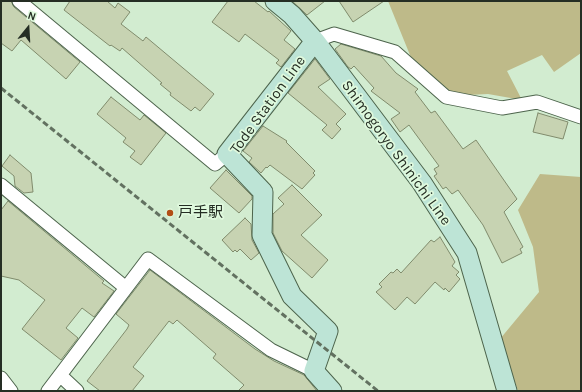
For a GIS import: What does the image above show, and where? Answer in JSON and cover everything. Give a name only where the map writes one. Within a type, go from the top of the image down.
[{"type":"main road","name":"Shimogoryo Shinichi Line","points":[[276,1],[292,15],[315,41],[422,183],[466,253],[507,391]]},
{"type":"main road","name":"Tode Station Line","points":[[314,371],[328,332],[292,296],[262,235],[263,192],[227,154],[315,41]]},
{"type":"main road","points":[[314,371],[332,391]]},
{"type":"street","points":[[19,1],[215,164],[227,154]]},
{"type":"street","points":[[315,41],[334,34],[395,52],[446,97],[502,108],[537,102],[581,118]]},
{"type":"street","points":[[1,185],[126,288]]},
{"type":"street","points":[[48,391],[61,376],[148,259],[271,350],[314,371]]},
{"type":"street","points":[[61,376],[77,391]]},
{"type":"street","points":[[1,378],[11,391]]},
{"type":"shaded area","points":[[388,1],[581,1],[581,53],[554,72],[542,55],[507,71],[522,100],[488,94],[447,96],[412,60]]},
{"type":"shaded area","points":[[540,174],[581,177],[581,391],[518,391],[500,339],[539,292],[533,247],[518,210]]},
{"type":"building","points":[[1,1],[11,1],[14,7],[80,62],[66,79],[21,40],[12,51],[1,43]]},
{"type":"building","points":[[70,1],[107,1],[115,8],[118,3],[130,12],[121,24],[143,41],[146,37],[214,94],[200,111],[195,107],[191,111],[170,95],[171,93],[160,84],[162,83],[122,48],[120,51],[111,45],[110,46],[64,10]]},
{"type":"building","points":[[228,1],[254,1],[268,12],[269,11],[291,31],[284,40],[295,49],[281,67],[276,63],[279,60],[245,34],[239,42],[212,22]]},
{"type":"building","points":[[292,1],[325,1],[307,15]]},
{"type":"building","points":[[339,1],[384,1],[353,22]]},
{"type":"building","points":[[341,44],[381,56],[396,73],[418,89],[415,92],[431,113],[435,111],[463,149],[476,140],[517,199],[504,212],[523,247],[520,249],[522,253],[502,263],[483,225],[458,190],[452,194],[446,187],[443,189],[434,176],[437,174],[434,169],[439,166],[409,125],[400,132],[391,119],[400,113],[371,91],[374,88],[354,66],[351,69],[348,67],[335,49]]},
{"type":"building","points":[[315,59],[330,79],[318,87],[346,114],[336,124],[341,129],[332,139],[322,130],[327,125],[288,93]]},
{"type":"building","points":[[111,97],[140,120],[144,115],[166,133],[141,165],[130,157],[135,151],[123,142],[126,138],[97,114]]},
{"type":"building","points":[[538,113],[568,122],[563,139],[533,132]]},
{"type":"building","points":[[263,126],[287,141],[286,142],[315,171],[313,173],[315,175],[302,189],[270,165],[261,173],[249,162],[252,158],[243,151]]},
{"type":"building","points":[[10,155],[31,173],[33,192],[24,193],[15,186],[14,176],[2,166]]},
{"type":"building","points":[[226,170],[252,196],[252,199],[239,213],[210,188]]},
{"type":"building","points":[[292,185],[322,215],[301,235],[328,260],[312,278],[282,251],[273,233],[273,214],[284,204],[278,198]]},
{"type":"building","points":[[8,201],[104,281],[102,283],[114,291],[94,317],[82,308],[66,328],[78,338],[61,360],[22,329],[45,300],[19,280],[1,276],[1,210]]},
{"type":"building","points":[[245,218],[251,224],[252,240],[259,253],[251,260],[240,249],[237,252],[235,250],[233,252],[222,240]]},
{"type":"building","points":[[440,237],[455,262],[452,266],[459,272],[456,275],[460,279],[449,292],[445,288],[444,290],[435,282],[415,304],[407,297],[395,310],[376,292],[382,287],[379,284],[391,272],[393,273],[397,269],[401,273],[431,240],[434,242]]},
{"type":"building","points":[[150,270],[255,349],[274,361],[304,375],[317,391],[238,391],[244,385],[213,358],[216,354],[177,320],[173,324],[169,321],[133,367],[144,376],[132,391],[100,391],[87,381],[127,329],[129,325],[116,314]]},
{"type":"railway","points":[[1,88],[378,391]]},
{"type":"place","name":"戸手駅","points":[[170,213]]}]
